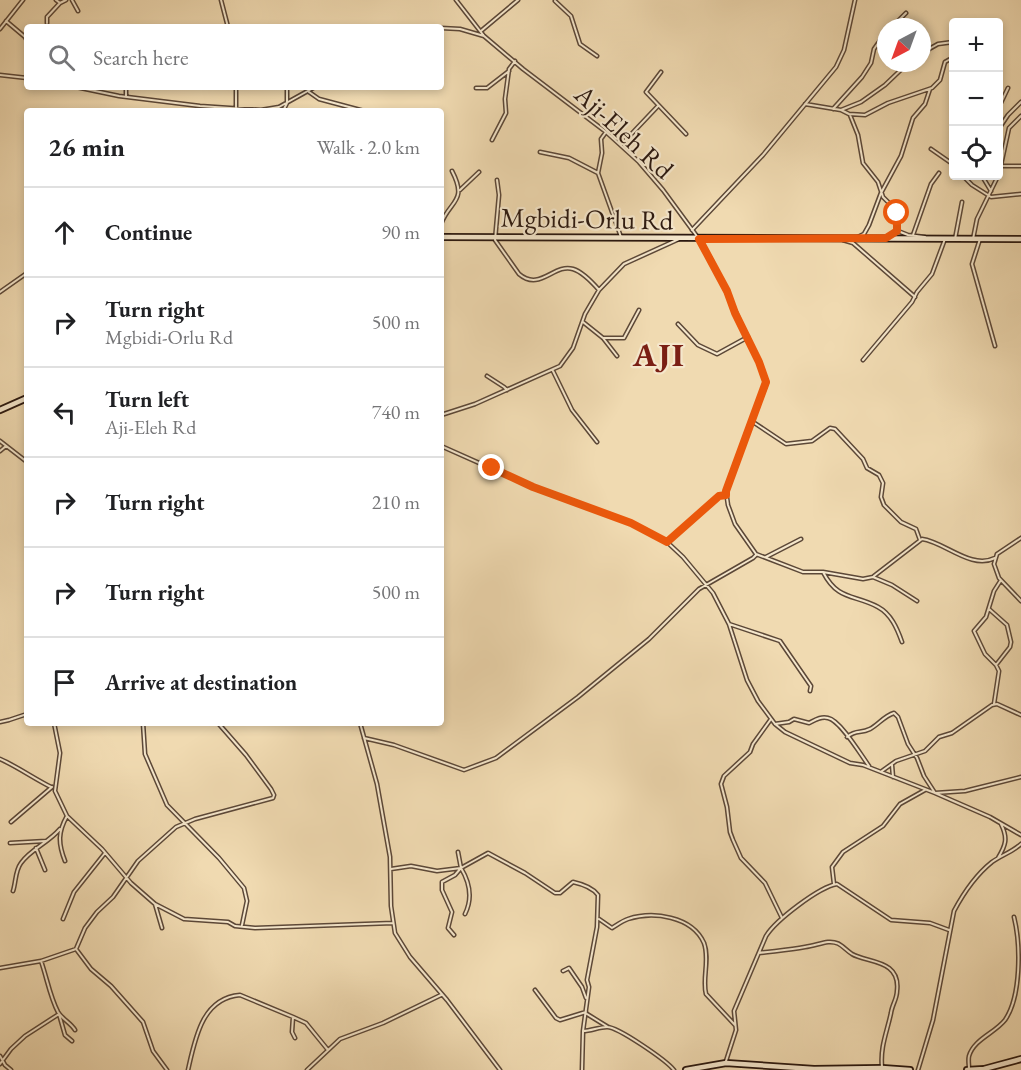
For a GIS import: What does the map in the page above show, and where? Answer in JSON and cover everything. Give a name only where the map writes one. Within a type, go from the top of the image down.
[{"type":"main road","name":"Mgbidi-Orlu Rd","points":[[444,237],[1021,239]]},
{"type":"main road","points":[[0,410],[24,399]]},
{"type":"main road","points":[[968,1070],[984,1069],[1021,1059]]},
{"type":"main road","points":[[686,1070],[726,1062],[814,1069],[910,1070]]},
{"type":"street","points":[[0,29],[23,0]]},
{"type":"street","points":[[56,0],[60,3]]},
{"type":"street","points":[[46,23],[47,17],[66,0]]},
{"type":"street","points":[[72,0],[78,11]]},
{"type":"street","points":[[221,0],[227,24]]},
{"type":"street","name":"Aji-Eleh Rd","points":[[456,0],[484,36],[621,145],[663,190],[699,239],[727,291],[766,382],[726,495]]},
{"type":"street","points":[[481,31],[518,0]]},
{"type":"street","points":[[555,0],[571,16],[580,44],[597,56]]},
{"type":"street","points":[[691,231],[756,162],[836,67],[844,50],[855,0]]},
{"type":"street","points":[[901,18],[906,13]]},
{"type":"street","points":[[6,21],[24,36]]},
{"type":"street","points":[[444,28],[460,29],[484,36]]},
{"type":"street","points":[[931,48],[949,43]]},
{"type":"street","points":[[833,109],[862,77],[871,63],[877,45]]},
{"type":"street","points":[[805,104],[840,110],[849,114],[865,115],[888,103],[930,89],[940,80],[945,62],[949,60]]},
{"type":"street","points":[[492,140],[506,113],[505,99],[509,71],[514,61]]},
{"type":"street","points":[[476,88],[487,88],[509,71]]},
{"type":"street","points":[[661,72],[646,92],[686,134]]},
{"type":"street","points":[[840,110],[861,102],[899,72]]},
{"type":"street","points":[[0,75],[24,78]]},
{"type":"street","points":[[1003,96],[1008,88]]},
{"type":"street","points":[[855,238],[864,234],[869,225],[881,193],[901,156],[913,118],[925,104],[930,89]]},
{"type":"street","points":[[92,90],[126,97],[217,108]]},
{"type":"street","points":[[126,90],[126,97]]},
{"type":"street","points":[[236,108],[237,90]]},
{"type":"street","points":[[284,108],[287,90]]},
{"type":"street","points":[[273,108],[311,90]]},
{"type":"street","points":[[309,92],[319,99],[353,108]]},
{"type":"street","points":[[1001,126],[1008,115],[1021,102]]},
{"type":"street","points":[[621,145],[658,106]]},
{"type":"street","points":[[849,114],[858,135],[863,163],[878,182],[881,193],[895,209],[897,231]]},
{"type":"street","points":[[1003,161],[1010,128],[1021,116]]},
{"type":"street","points":[[606,132],[601,139],[602,153],[598,173],[621,238]]},
{"type":"street","points":[[931,149],[949,162]]},
{"type":"street","points":[[540,152],[569,158],[598,173]]},
{"type":"street","points":[[1003,166],[1021,166]]},
{"type":"street","points":[[452,171],[460,190]]},
{"type":"street","points":[[444,216],[457,200],[460,190],[479,172]]},
{"type":"street","points":[[913,236],[931,184],[939,173]]},
{"type":"street","points":[[497,180],[499,195],[495,237],[498,247],[523,277],[540,279],[562,269],[573,269],[583,274],[599,290]]},
{"type":"street","points":[[967,180],[988,196],[996,198],[1021,194]]},
{"type":"street","points":[[984,180],[991,191]]},
{"type":"street","points":[[973,239],[977,219],[996,180]]},
{"type":"street","points":[[955,239],[962,202]]},
{"type":"street","points":[[886,238],[897,231],[936,239]]},
{"type":"street","points":[[837,238],[854,243],[915,297]]},
{"type":"street","points":[[444,414],[507,390],[560,366],[573,348],[599,290],[624,264],[679,239]]},
{"type":"street","points":[[863,360],[912,302],[932,274],[945,239]]},
{"type":"street","points":[[980,239],[972,264],[995,346]]},
{"type":"street","points":[[0,292],[24,275]]},
{"type":"street","points":[[603,338],[624,338],[639,310]]},
{"type":"street","points":[[583,322],[603,338],[617,357]]},
{"type":"street","points":[[678,324],[698,345],[717,354],[748,337]]},
{"type":"street","points":[[553,370],[572,410],[597,442]]},
{"type":"street","points":[[487,376],[507,390]]},
{"type":"street","points":[[753,422],[786,444],[812,441],[830,428],[835,429],[863,459],[867,468],[879,475],[883,483],[881,497],[884,505],[902,522],[916,529],[920,540]]},
{"type":"street","points":[[0,441],[24,460]]},
{"type":"street","points":[[0,451],[6,446]]},
{"type":"street","points":[[444,447],[533,487],[631,523],[667,542],[708,585],[720,604],[747,680],[758,701],[775,724],[785,732],[850,763],[881,771],[990,817],[1021,835]]},
{"type":"street","points":[[667,542],[719,496],[726,495],[735,524],[756,554],[803,572],[822,572],[863,579],[873,577],[920,540],[929,540],[954,553],[981,561],[995,558]]},
{"type":"street","points":[[1021,538],[997,554],[994,567],[1001,580],[1021,601]]},
{"type":"street","points":[[766,557],[801,539]]},
{"type":"street","points":[[364,738],[394,745],[464,770],[496,758],[578,697],[649,639],[699,590],[756,554]]},
{"type":"street","points":[[822,572],[833,588],[883,610],[894,624],[902,642]]},
{"type":"street","points":[[873,577],[892,585],[917,601]]},
{"type":"street","points":[[881,771],[892,764],[925,751],[939,737],[952,733],[994,704],[999,676],[996,664],[985,654],[974,631],[989,609],[994,591],[1001,580]]},
{"type":"street","points":[[989,609],[1006,625],[1011,642],[1010,647],[996,664]]},
{"type":"street","points":[[729,624],[780,641],[811,686],[810,691]]},
{"type":"street","points":[[994,704],[1021,715]]},
{"type":"street","points":[[848,737],[854,731],[872,728],[894,713],[898,717],[924,776],[935,793]]},
{"type":"street","points":[[0,722],[24,715]]},
{"type":"street","points":[[771,718],[750,752],[724,776],[721,783],[730,832],[741,858],[765,883],[782,918]]},
{"type":"street","points":[[775,724],[794,719],[809,723],[819,718],[829,718],[848,737],[871,768]]},
{"type":"street","points":[[55,726],[60,753],[53,786],[67,816],[105,853],[125,877],[155,904],[184,919],[255,928],[393,922]]},
{"type":"street","points":[[143,726],[145,754],[166,805],[219,858],[244,888],[247,901],[242,925]]},
{"type":"street","points":[[0,968],[42,961],[76,948],[85,928],[97,912],[113,897],[138,861],[184,823],[274,797],[257,770],[220,726]]},
{"type":"street","points":[[361,726],[377,784],[391,869],[395,933],[403,948],[447,1000],[500,1070]]},
{"type":"street","points":[[0,759],[18,767],[40,783],[53,786]]},
{"type":"street","points":[[892,764],[893,777]]},
{"type":"street","points":[[935,793],[966,791],[1021,777]]},
{"type":"street","points":[[11,822],[53,786]]},
{"type":"street","points":[[834,884],[832,867],[843,852],[884,826],[900,804],[925,790]]},
{"type":"street","points":[[13,891],[19,865],[60,829],[67,816]]},
{"type":"street","points":[[998,858],[1006,840],[1006,833],[1001,825]]},
{"type":"street","points":[[60,829],[60,846],[64,861]]},
{"type":"street","points":[[10,843],[49,840]]},
{"type":"street","points":[[918,1070],[936,1003],[954,911],[990,863],[1009,854],[1021,844]]},
{"type":"street","points":[[36,848],[45,870]]},
{"type":"street","points":[[458,852],[461,868],[469,884],[470,904],[465,914]]},
{"type":"street","points":[[63,919],[74,891],[105,853]]},
{"type":"street","points":[[454,935],[448,928],[452,912],[442,890],[442,882],[488,853],[555,893],[560,892],[572,882],[581,884],[598,894],[598,919],[586,998],[582,1070]]},
{"type":"street","points":[[391,869],[411,866],[436,871],[461,868]]},
{"type":"street","points":[[726,1062],[735,1038],[734,1011],[753,962],[771,927],[834,884],[842,886],[891,920],[930,923],[949,930]]},
{"type":"street","points":[[155,904],[162,928]]},
{"type":"street","points":[[598,919],[612,928],[626,919],[639,916],[674,918],[688,924],[704,943],[706,994],[735,1025]]},
{"type":"street","points":[[968,1070],[968,1058],[974,1047],[1005,1020],[1016,1002],[1019,964],[1014,917]]},
{"type":"street","points":[[759,953],[803,948],[828,942],[837,943],[852,954],[873,959],[889,968],[896,978],[898,989],[890,1014],[890,1024],[883,1039],[882,1069]]},
{"type":"street","points":[[76,948],[91,969],[111,986],[143,1022],[153,1051],[167,1070]]},
{"type":"street","points":[[42,961],[50,993],[66,1035],[72,1041]]},
{"type":"street","points":[[563,971],[569,968],[582,987],[586,998]]},
{"type":"street","points":[[535,990],[556,1018],[560,1020],[586,1013],[663,1059],[674,1070]]},
{"type":"street","points":[[307,1070],[340,1039],[383,1023],[441,994]]},
{"type":"street","points":[[188,1070],[206,1015],[220,1002],[240,995],[306,1023],[328,1050]]},
{"type":"street","points":[[586,1007],[592,1016]]},
{"type":"street","points":[[59,1014],[71,1023],[75,1030]]},
{"type":"street","points":[[0,1064],[25,1036],[59,1014]]},
{"type":"street","points":[[293,1017],[292,1032],[295,1038]]},
{"type":"street","points":[[583,1031],[608,1027]]},
{"type":"street","points":[[0,1056],[6,1068],[11,1070]]},
{"type":"street","points":[[732,1063],[733,1070]]},
{"type":"district","name":"AJI","points":[[659,354]]},
{"type":"route","points":[[492,468],[533,487],[593,507],[631,523],[667,542],[719,496],[726,495],[766,382],[727,291],[699,239],[886,238],[897,231],[897,213]]}]
